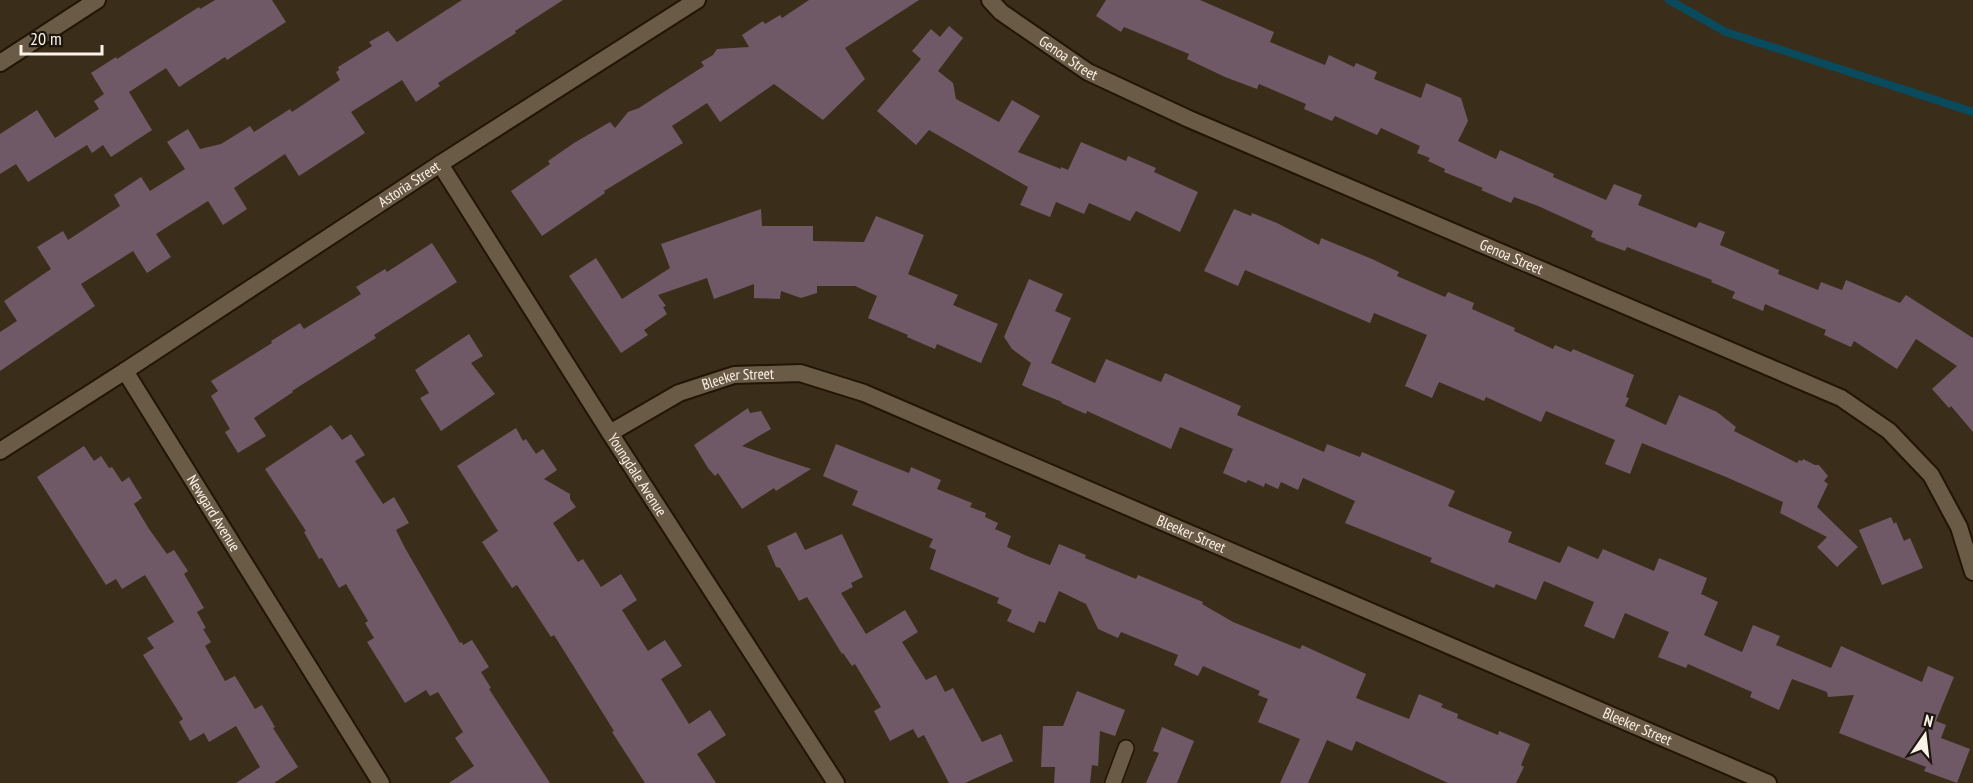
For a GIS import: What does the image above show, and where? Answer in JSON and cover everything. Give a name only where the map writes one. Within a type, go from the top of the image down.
[{"type":"street","points":[[0,63],[97,0]]},
{"type":"street","name":"Astoria Street","points":[[125,371],[440,164],[697,0]]},
{"type":"street","name":"Genoa Street","points":[[990,0],[1001,12],[1088,72],[1158,105],[1841,398],[1889,431],[1931,475],[1959,527],[1973,572]]},
{"type":"street","name":"Youngdale Avenue","points":[[440,164],[836,783]]},
{"type":"street","points":[[0,451],[125,371]]},
{"type":"street","name":"Newgard Avenue","points":[[125,371],[381,783]]},
{"type":"street","name":"Bleeker Street","points":[[610,433],[679,393],[734,375],[800,373],[874,398],[1768,783]]},
{"type":"lane","points":[[1113,783],[1126,748]]},
{"type":"building","points":[[215,0],[272,0],[286,22],[227,60],[225,57],[179,87],[166,68],[129,92],[152,130],[111,157],[103,145],[92,153],[87,145],[28,182],[16,164],[0,174],[0,134],[37,110],[55,138],[99,109],[94,101],[104,94],[91,73],[199,7],[200,9]]},
{"type":"building","points":[[462,0],[563,0],[438,83],[440,86],[416,102],[402,80],[351,112],[365,133],[299,176],[285,154],[234,188],[247,209],[223,225],[208,201],[156,234],[171,257],[147,273],[133,251],[81,284],[95,306],[0,371],[0,332],[17,321],[4,301],[51,269],[37,247],[63,231],[68,240],[120,206],[114,195],[141,177],[150,191],[185,169],[167,142],[188,129],[200,149],[221,144],[250,126],[254,132],[290,109],[292,112],[340,80],[336,72],[339,70],[338,67],[372,46],[369,42],[388,31],[397,42]]},
{"type":"building","points":[[809,0],[919,0],[845,48],[865,79],[823,120],[774,84],[720,122],[707,103],[672,126],[683,143],[604,191],[605,193],[542,236],[511,191],[550,164],[548,161],[574,143],[610,122],[615,128],[628,112],[639,108],[704,66],[701,62],[713,55],[717,49],[749,47],[742,35],[763,21],[765,24],[780,15],[782,18]]},
{"type":"building","points":[[1106,0],[1200,0],[1274,32],[1270,42],[1325,65],[1329,55],[1354,67],[1356,63],[1377,72],[1374,79],[1421,98],[1426,83],[1461,98],[1468,121],[1458,141],[1496,159],[1500,150],[1554,174],[1553,177],[1606,200],[1614,184],[1642,195],[1638,205],[1696,228],[1699,222],[1725,232],[1720,245],[1779,270],[1778,274],[1818,290],[1821,282],[1842,290],[1846,280],[1900,303],[1906,295],[1973,338],[1973,432],[1951,406],[1949,408],[1932,389],[1957,366],[1916,339],[1897,369],[1854,341],[1851,347],[1824,335],[1826,330],[1765,304],[1763,311],[1732,298],[1735,292],[1711,282],[1712,280],[1627,247],[1625,251],[1595,240],[1591,237],[1593,231],[1538,206],[1514,197],[1511,203],[1481,190],[1483,188],[1444,172],[1445,169],[1428,161],[1430,158],[1417,153],[1420,146],[1381,128],[1377,135],[1335,116],[1332,121],[1304,109],[1306,104],[1259,84],[1257,89],[1225,77],[1187,59],[1189,54],[1124,27],[1121,32],[1096,16]]},
{"type":"building","points":[[949,26],[963,38],[938,71],[953,83],[956,99],[999,122],[1012,100],[1040,116],[1018,152],[1061,169],[1061,167],[1068,170],[1081,142],[1126,161],[1128,156],[1156,168],[1154,172],[1198,192],[1180,232],[1136,211],[1130,221],[1089,203],[1084,214],[1056,202],[1050,217],[1020,205],[1028,187],[929,130],[916,145],[877,111],[921,59],[912,51],[931,29],[940,37]]},
{"type":"building","points":[[761,209],[762,226],[813,226],[813,241],[864,242],[876,216],[924,235],[908,274],[958,295],[953,305],[998,324],[981,363],[937,344],[935,349],[868,318],[877,296],[855,286],[817,286],[817,293],[801,298],[781,291],[780,299],[754,298],[754,284],[714,299],[707,278],[658,295],[666,306],[663,307],[667,314],[644,330],[648,335],[621,353],[569,276],[596,258],[622,299],[670,268],[661,244]]},
{"type":"building","points":[[1234,209],[1277,223],[1319,245],[1321,238],[1372,259],[1399,272],[1397,276],[1445,297],[1448,292],[1474,303],[1472,309],[1515,328],[1514,331],[1553,349],[1555,345],[1571,352],[1573,349],[1634,375],[1625,406],[1666,425],[1679,395],[1717,412],[1736,427],[1734,431],[1797,463],[1803,459],[1819,465],[1828,476],[1824,481],[1828,484],[1817,507],[1858,547],[1837,567],[1817,547],[1827,537],[1780,513],[1783,502],[1726,477],[1642,443],[1630,474],[1605,464],[1615,440],[1546,411],[1541,422],[1486,397],[1484,401],[1439,382],[1432,398],[1405,386],[1427,335],[1374,313],[1370,323],[1245,270],[1238,286],[1204,271]]},
{"type":"building","points":[[432,243],[457,282],[374,335],[376,338],[254,418],[266,436],[238,453],[225,432],[230,429],[211,396],[218,391],[211,381],[300,323],[304,329],[361,294],[356,287],[385,269],[387,272]]},
{"type":"building","points":[[1029,279],[1063,294],[1055,311],[1071,318],[1051,363],[1095,383],[1106,359],[1161,382],[1165,373],[1241,406],[1237,415],[1324,452],[1327,444],[1360,457],[1362,452],[1455,491],[1448,506],[1512,532],[1508,542],[1560,563],[1568,546],[1598,559],[1603,549],[1654,571],[1659,558],[1707,578],[1701,594],[1718,602],[1704,635],[1742,652],[1753,625],[1780,636],[1776,645],[1831,668],[1841,646],[1922,682],[1928,666],[1954,677],[1936,721],[1946,725],[1941,738],[1970,749],[1957,783],[1924,771],[1926,767],[1839,733],[1854,695],[1828,697],[1827,692],[1792,679],[1779,710],[1750,697],[1752,692],[1688,664],[1686,668],[1658,657],[1669,632],[1625,613],[1614,639],[1584,626],[1594,602],[1544,581],[1536,600],[1496,584],[1494,588],[1430,562],[1432,558],[1345,523],[1355,501],[1303,478],[1298,490],[1281,482],[1278,489],[1265,483],[1264,487],[1248,480],[1246,483],[1223,473],[1233,449],[1180,427],[1171,449],[1022,385],[1031,363],[1012,349],[1004,337]]},
{"type":"building","points":[[469,334],[483,356],[471,363],[495,394],[441,431],[420,398],[429,393],[415,370]]},
{"type":"building","points":[[748,408],[750,413],[761,411],[771,429],[742,446],[811,469],[776,491],[774,488],[742,509],[718,473],[715,476],[708,468],[694,445]]},
{"type":"building","points":[[331,425],[342,440],[351,434],[365,455],[355,461],[383,504],[394,497],[409,523],[396,530],[405,548],[460,643],[462,642],[463,645],[472,640],[489,667],[481,672],[491,688],[489,689],[550,783],[449,783],[474,766],[455,738],[463,732],[438,692],[430,696],[426,690],[405,703],[367,642],[374,638],[365,623],[368,621],[346,584],[339,588],[322,558],[319,559],[304,532],[306,531],[265,469]]},
{"type":"building","points":[[516,428],[523,441],[526,439],[536,454],[543,449],[557,470],[544,479],[570,494],[570,499],[576,507],[553,523],[578,562],[583,559],[601,587],[621,574],[637,600],[622,610],[648,651],[665,640],[682,666],[661,679],[689,724],[710,710],[726,735],[697,754],[716,783],[645,783],[554,635],[551,637],[517,585],[512,588],[482,542],[498,531],[457,466]]},
{"type":"building","points":[[836,444],[909,473],[911,467],[941,480],[937,489],[972,503],[970,507],[986,513],[985,517],[998,523],[995,529],[1011,536],[1007,547],[1027,556],[1050,565],[1059,544],[1086,555],[1085,558],[1136,579],[1138,575],[1203,602],[1202,604],[1233,622],[1300,649],[1302,645],[1366,674],[1356,698],[1409,719],[1419,694],[1443,704],[1441,707],[1458,714],[1457,718],[1498,735],[1499,731],[1530,744],[1521,765],[1524,767],[1516,783],[1448,783],[1356,741],[1352,751],[1327,740],[1308,783],[1280,783],[1300,739],[1258,722],[1268,699],[1258,695],[1260,691],[1203,666],[1198,676],[1174,665],[1178,655],[1121,632],[1118,638],[1098,629],[1086,604],[1059,591],[1045,623],[1039,621],[1034,633],[1007,621],[1012,610],[997,603],[999,598],[930,569],[936,550],[929,547],[933,539],[852,505],[858,491],[823,476]]},
{"type":"building","points":[[84,446],[94,461],[101,456],[122,482],[129,477],[142,498],[134,504],[149,529],[167,554],[174,550],[188,571],[184,574],[204,608],[197,612],[211,642],[205,646],[225,681],[235,676],[255,709],[262,705],[275,727],[273,728],[298,767],[274,783],[236,783],[260,767],[236,726],[209,742],[204,733],[190,741],[179,722],[183,719],[143,655],[154,648],[147,638],[174,622],[145,575],[122,589],[116,579],[106,585],[37,477]]},
{"type":"building","points":[[1891,517],[1894,524],[1896,522],[1904,541],[1910,538],[1923,568],[1882,585],[1859,530]]},
{"type":"building","points":[[796,532],[805,550],[842,534],[863,577],[851,583],[853,587],[841,593],[866,634],[905,610],[918,632],[902,642],[926,680],[936,675],[945,692],[953,688],[982,742],[1001,734],[1013,761],[965,783],[949,783],[924,735],[918,738],[913,729],[890,741],[874,711],[881,707],[855,664],[852,666],[842,654],[807,597],[799,601],[780,568],[776,567],[767,546]]},
{"type":"building","points":[[1077,691],[1125,710],[1115,736],[1100,731],[1098,766],[1092,765],[1090,783],[1054,783],[1055,767],[1041,767],[1043,726],[1063,726]]},
{"type":"building","points":[[1162,727],[1194,741],[1177,783],[1146,783],[1159,753],[1153,751]]},
{"type":"waterway","points":[[1669,0],[1726,32],[1973,112]]}]
